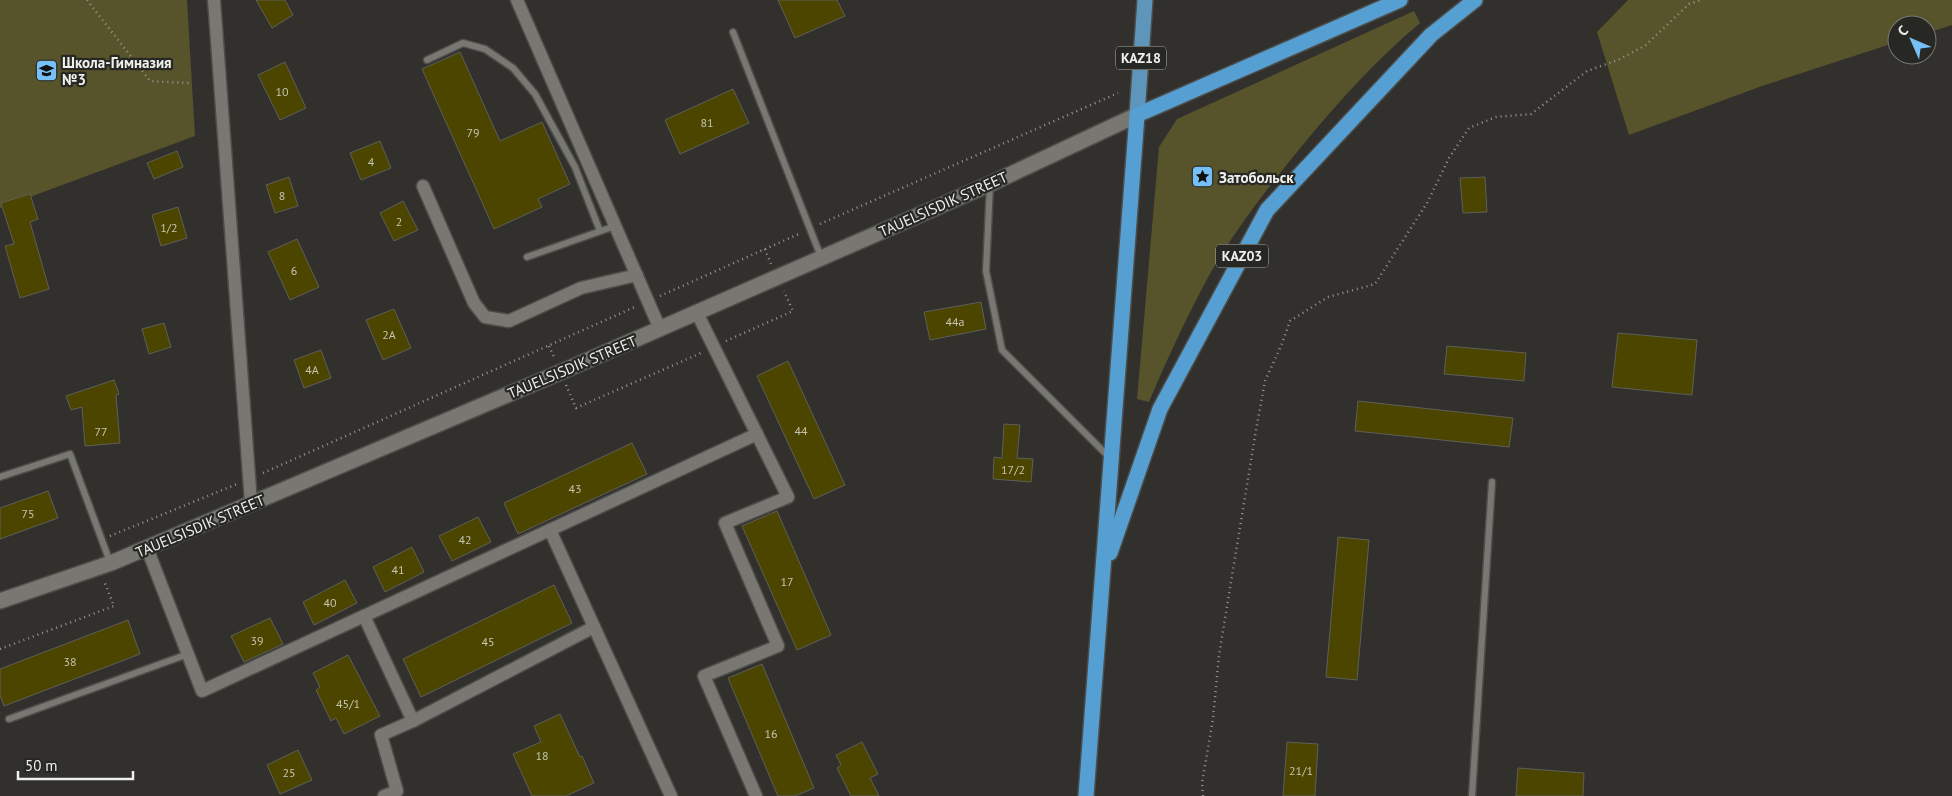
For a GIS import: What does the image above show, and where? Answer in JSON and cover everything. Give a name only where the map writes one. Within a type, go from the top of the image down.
[{"type":"highway","points":[[1137,115],[1377,5],[1400,0]]},
{"type":"highway","name":"KАZ03","points":[[1103,573],[1160,409],[1267,210],[1431,35],[1475,0]]},
{"type":"highway","name":"KАZ03","points":[[1086,796],[1137,115]]},
{"type":"main road","name":"KAZ18","points":[[1137,115],[1145,0]]},
{"type":"street","points":[[214,0],[252,503]]},
{"type":"street","points":[[517,0],[660,329]]},
{"type":"street","name":"TAUELSISDIK STREET","points":[[0,601],[105,565],[147,548],[697,314],[990,184],[1137,115]]},
{"type":"street","points":[[423,186],[474,303],[485,317],[510,320],[581,288],[637,276]]},
{"type":"street","points":[[697,314],[788,497],[725,523],[778,646],[704,676],[756,796]]},
{"type":"street","points":[[147,548],[202,691],[757,434]]},
{"type":"street","points":[[550,530],[671,796]]},
{"type":"street","points":[[364,616],[413,721]]},
{"type":"street","points":[[384,796],[397,791],[381,735],[413,721],[594,627]]},
{"type":"lane","points":[[734,32],[822,258]]},
{"type":"lane","points":[[427,60],[463,43],[485,49],[513,68],[535,94],[575,167],[600,231]]},
{"type":"lane","points":[[990,184],[986,271],[1002,350],[1112,459]]},
{"type":"lane","points":[[527,257],[615,226]]},
{"type":"lane","points":[[0,477],[70,454],[102,539],[105,565]]},
{"type":"lane","points":[[1472,796],[1492,482]]},
{"type":"lane","points":[[9,719],[188,654]]},
{"type":"path","points":[[87,0],[150,81],[189,83]]},
{"type":"path","points":[[1203,796],[1202,783],[1213,719],[1219,655],[1256,430],[1265,381],[1290,321],[1328,297],[1375,284],[1427,203],[1449,158],[1470,128],[1496,118],[1531,114],[1587,71],[1618,60],[1646,45],[1689,4],[1701,0]]},
{"type":"path","points":[[102,539],[250,479],[1118,93]]},
{"type":"path","points":[[549,345],[576,408],[714,347],[793,311],[765,249]]},
{"type":"path","points":[[0,649],[114,606],[105,565]]},
{"type":"shaded area","points":[[0,0],[187,0],[195,136],[0,208]]},
{"type":"shaded area","points":[[1628,0],[1952,0],[1952,25],[1937,30],[1937,15],[1887,15],[1887,45],[1762,86],[1629,135],[1597,32]]},
{"type":"shaded area","points":[[1414,11],[1420,23],[1388,52],[1344,98],[1290,161],[1243,223],[1211,272],[1178,336],[1149,402],[1137,399],[1159,147],[1177,119]]},
{"type":"building","points":[[256,0],[285,0],[293,15],[272,28]]},
{"type":"building","points":[[778,0],[837,0],[845,16],[795,38]]},
{"type":"building","points":[[460,52],[500,141],[542,122],[570,184],[538,199],[542,207],[494,229],[422,69]]},
{"type":"building","points":[[285,62],[306,108],[280,120],[258,75]]},
{"type":"building","points":[[733,89],[749,123],[680,154],[665,120]]},
{"type":"building","points":[[380,141],[391,168],[361,180],[350,153]]},
{"type":"building","points":[[177,151],[183,167],[154,179],[147,163]]},
{"type":"building","points":[[289,177],[298,206],[275,213],[266,185]]},
{"type":"building","points":[[1485,177],[1487,212],[1463,213],[1460,178]]},
{"type":"building","points":[[30,194],[38,219],[30,222],[49,289],[20,298],[5,246],[14,244],[1,203]]},
{"type":"building","points":[[403,201],[418,230],[394,241],[380,213]]},
{"type":"building","points":[[178,207],[187,238],[161,246],[152,215]]},
{"type":"building","points":[[297,239],[319,287],[290,300],[268,252]]},
{"type":"building","points":[[981,302],[986,329],[930,340],[924,312]]},
{"type":"building","points":[[394,309],[411,348],[383,360],[366,320]]},
{"type":"building","points":[[164,323],[171,347],[149,354],[142,329]]},
{"type":"building","points":[[1618,333],[1697,340],[1692,395],[1612,387]]},
{"type":"building","points":[[1447,346],[1526,353],[1524,381],[1444,374]]},
{"type":"building","points":[[321,350],[331,378],[304,388],[294,360]]},
{"type":"building","points":[[788,361],[845,485],[814,499],[757,376]]},
{"type":"building","points":[[114,380],[119,394],[116,395],[120,443],[85,446],[82,407],[71,410],[66,396]]},
{"type":"building","points":[[1358,401],[1513,418],[1509,447],[1355,431]]},
{"type":"building","points":[[1004,424],[1020,425],[1017,458],[1033,459],[1031,482],[993,479],[994,457],[1002,458]]},
{"type":"building","points":[[632,443],[647,474],[518,534],[504,503]]},
{"type":"building","points":[[48,491],[58,518],[0,539],[0,508]]},
{"type":"building","points":[[777,511],[831,635],[797,650],[742,526]]},
{"type":"building","points":[[478,517],[491,542],[452,561],[439,536]]},
{"type":"building","points":[[1338,537],[1369,540],[1357,680],[1326,677]]},
{"type":"building","points":[[412,547],[424,572],[385,592],[373,567]]},
{"type":"building","points":[[345,580],[357,603],[314,625],[303,602]]},
{"type":"building","points":[[554,585],[572,623],[421,697],[403,659]]},
{"type":"building","points":[[270,618],[283,644],[244,662],[231,636]]},
{"type":"building","points":[[128,620],[140,654],[4,706],[0,695],[0,669]]},
{"type":"building","points":[[348,655],[380,716],[344,734],[336,718],[331,721],[316,690],[320,687],[313,673]]},
{"type":"building","points":[[762,664],[814,788],[795,796],[778,796],[728,678]]},
{"type":"building","points":[[560,714],[594,783],[566,796],[532,796],[513,754],[541,742],[534,726]]},
{"type":"building","points":[[862,742],[878,774],[870,778],[879,796],[851,796],[837,768],[841,765],[836,755]]},
{"type":"building","points":[[1287,742],[1318,744],[1315,796],[1283,796]]},
{"type":"building","points":[[298,750],[312,780],[280,794],[267,765]]},
{"type":"building","points":[[1518,768],[1584,773],[1583,796],[1516,796]]},
{"type":"place","name":"Школа-Гимназия №3","points":[[46,71]]},
{"type":"place","name":"Затобольск","points":[[1203,177]]}]
